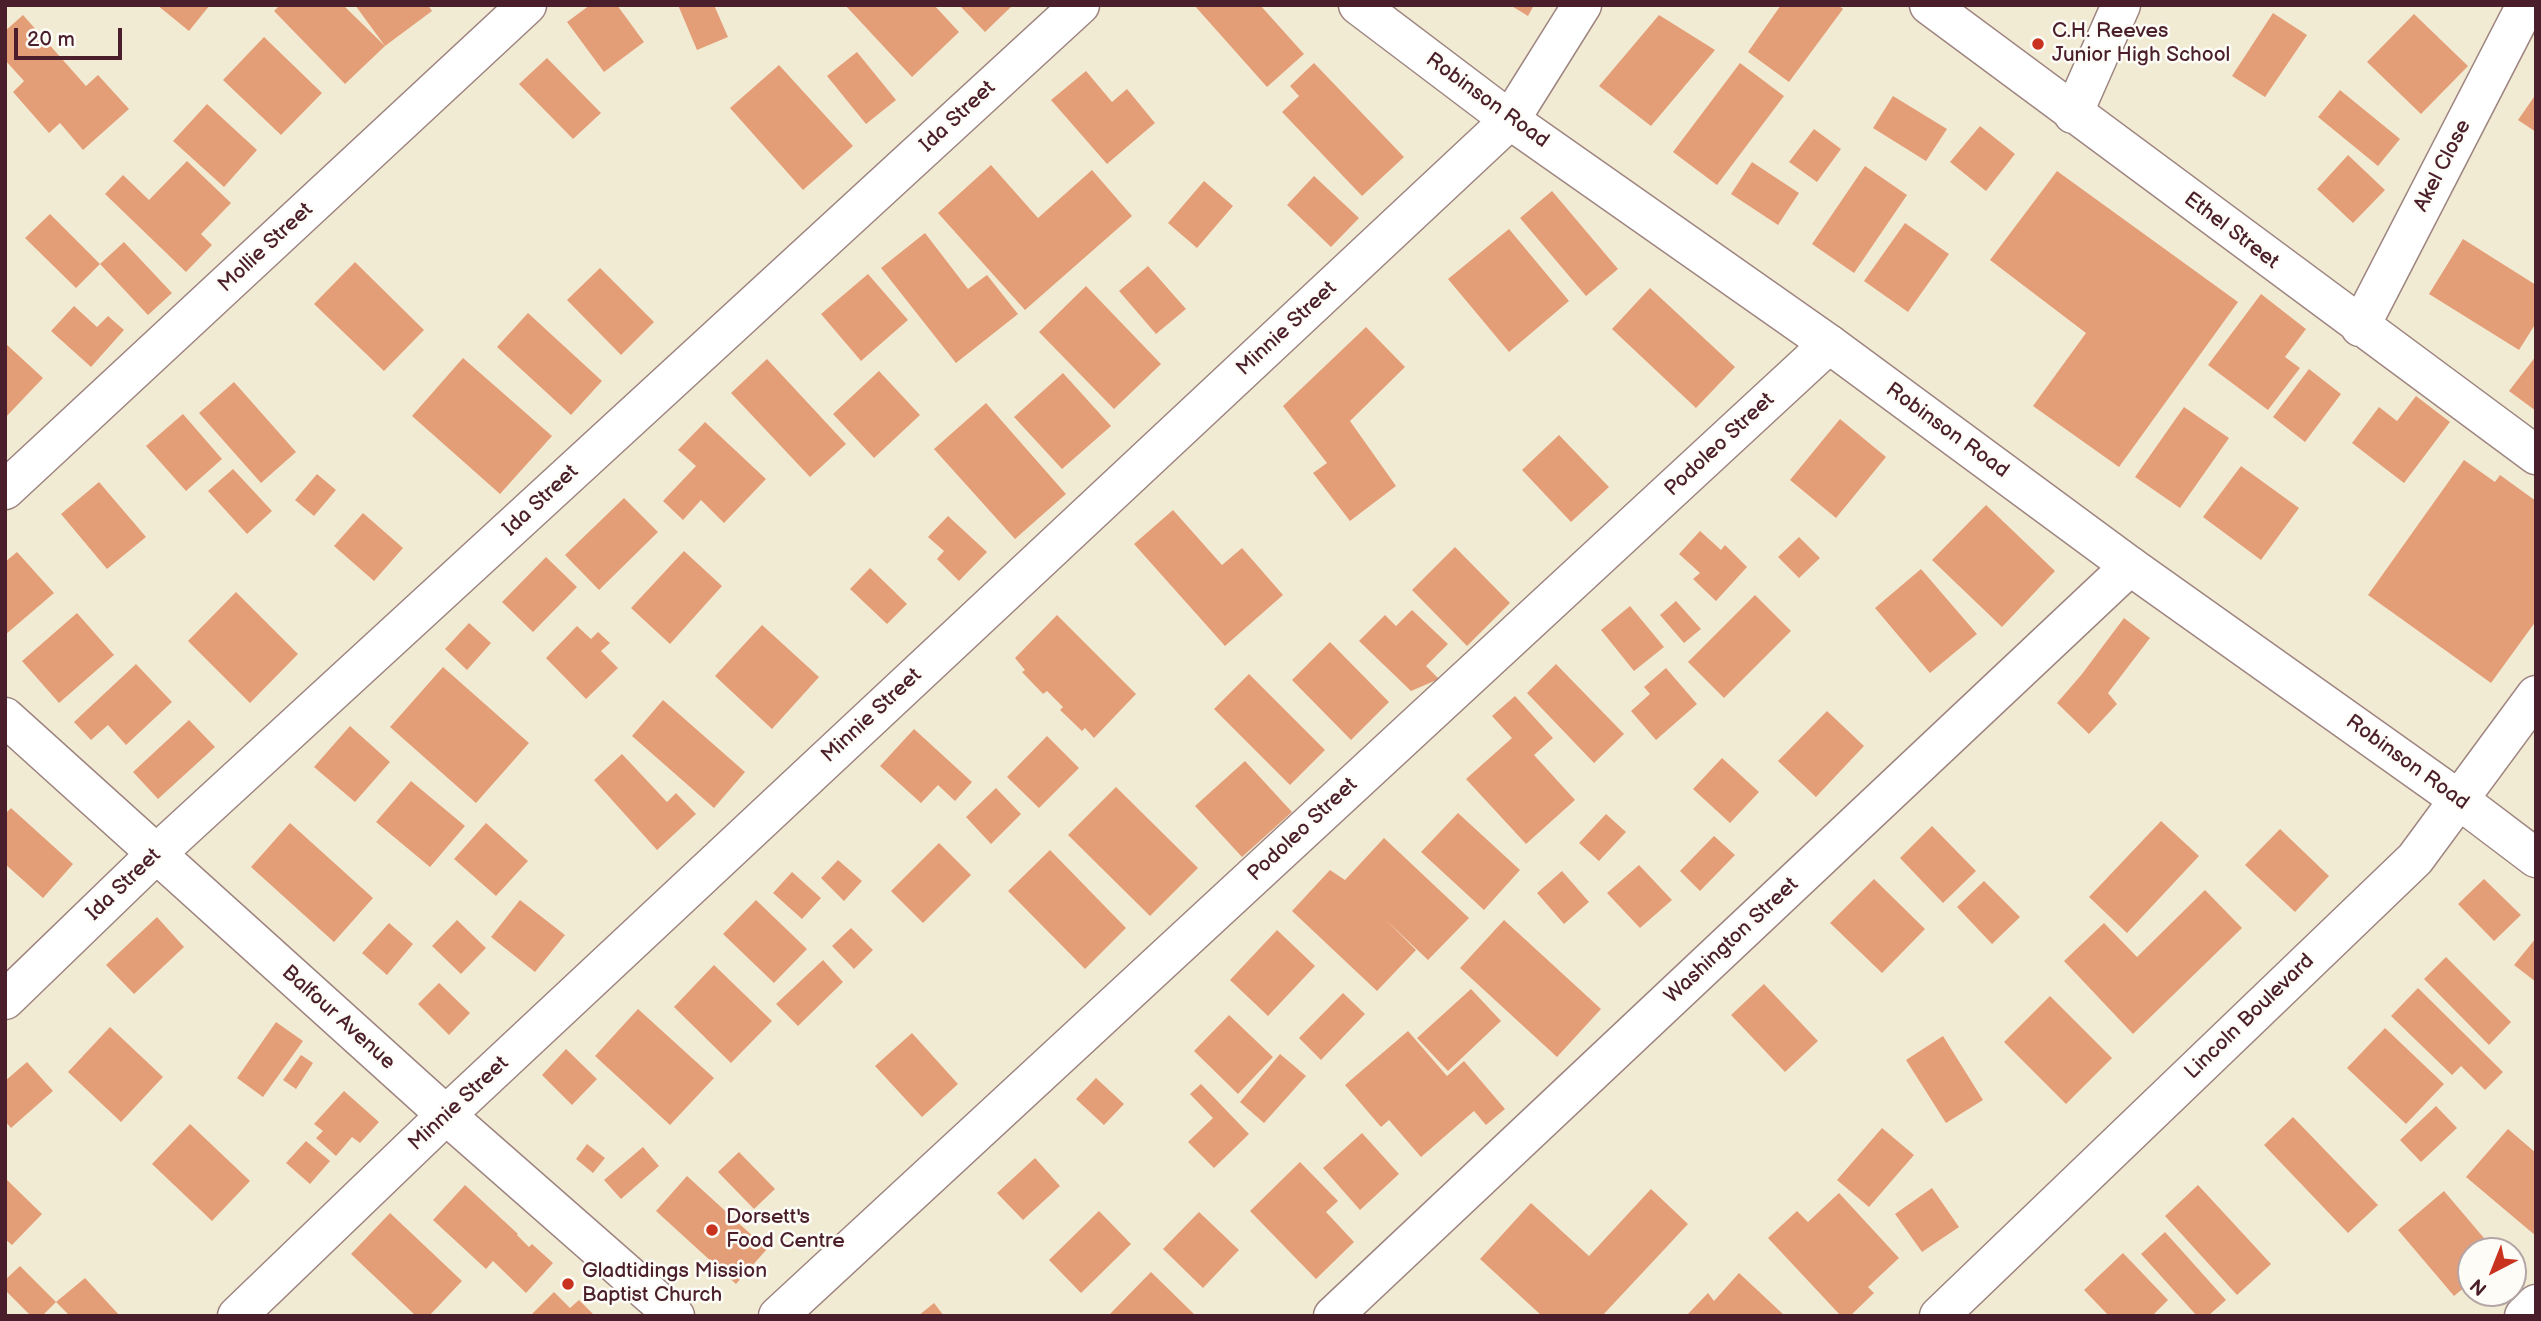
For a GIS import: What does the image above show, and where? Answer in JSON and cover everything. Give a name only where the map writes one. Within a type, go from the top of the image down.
[{"type":"street","name":"Mollie Street","points":[[5,490],[527,5]]},
{"type":"street","name":"Ida Street","points":[[5,1000],[156,854],[1080,5]]},
{"type":"street","name":"Robinson Road","points":[[1358,5],[1510,120],[1829,344],[2130,566],[2458,799],[2536,858]]},
{"type":"street","name":"Minnie Street","points":[[237,1316],[446,1115],[1510,120],[1582,5]]},
{"type":"street","name":"Ethel Street","points":[[1928,5],[2536,455]]},
{"type":"street","points":[[2073,114],[2121,5]]},
{"type":"street","name":"Akel Close","points":[[2360,327],[2526,5]]},
{"type":"street","name":"Podoleo Street","points":[[778,1316],[1829,344]]},
{"type":"street","name":"Washington Street","points":[[1333,1316],[2130,566]]},
{"type":"street","name":"Lincoln Boulevard","points":[[1939,1316],[2415,859],[2536,695]]},
{"type":"street","name":"Balfour Avenue","points":[[5,717],[446,1115],[675,1316]]},
{"type":"street","points":[[2524,1316],[2536,1304]]},
{"type":"building","points":[[157,5],[210,5],[189,31]]},
{"type":"building","points":[[280,5],[343,5],[385,46],[345,84],[274,11]]},
{"type":"building","points":[[355,5],[428,5],[432,11],[385,46]]},
{"type":"building","points":[[590,5],[617,5],[644,42],[604,72],[567,22]]},
{"type":"building","points":[[678,5],[714,5],[728,37],[697,50]]},
{"type":"building","points":[[845,5],[934,5],[959,32],[912,77]]},
{"type":"building","points":[[1013,5],[985,32],[961,7]]},
{"type":"building","points":[[1194,5],[1260,5],[1304,54],[1267,87]]},
{"type":"building","points":[[1510,5],[1534,5],[1528,16]]},
{"type":"building","points":[[1781,5],[1838,5],[1843,9],[1789,82],[1748,52]]},
{"type":"building","points":[[2273,13],[2307,35],[2265,97],[2232,76]]},
{"type":"building","points":[[2414,14],[2468,66],[2421,114],[2367,62]]},
{"type":"building","points":[[23,15],[86,86],[98,75],[129,109],[83,150],[60,123],[49,133],[13,92],[24,81],[5,60],[5,31]]},
{"type":"building","points":[[1659,15],[1715,50],[1651,126],[1599,86]]},
{"type":"building","points":[[264,37],[322,93],[281,135],[223,80]]},
{"type":"building","points":[[857,52],[896,100],[866,124],[827,76]]},
{"type":"building","points":[[547,58],[601,113],[573,139],[519,84]]},
{"type":"building","points":[[1314,63],[1404,157],[1362,196],[1282,112],[1299,96],[1290,86]]},
{"type":"building","points":[[1740,63],[1784,96],[1717,185],[1673,152]]},
{"type":"building","points":[[779,65],[853,146],[803,190],[730,108]]},
{"type":"building","points":[[1086,71],[1112,102],[1127,89],[1155,123],[1107,164],[1051,100]]},
{"type":"building","points":[[2340,90],[2400,139],[2378,166],[2318,117]]},
{"type":"building","points":[[2536,94],[2536,132],[2518,120]]},
{"type":"building","points":[[1893,96],[1947,129],[1926,161],[1873,128]]},
{"type":"building","points":[[207,104],[257,150],[224,187],[173,141]]},
{"type":"building","points":[[1980,126],[2015,154],[1986,191],[1950,162]]},
{"type":"building","points":[[1814,129],[1841,149],[1817,182],[1789,162]]},
{"type":"building","points":[[2348,155],[2385,190],[2353,223],[2317,189]]},
{"type":"building","points":[[187,161],[231,203],[201,234],[212,245],[186,272],[105,194],[123,175],[149,200]]},
{"type":"building","points":[[1752,162],[1799,193],[1778,225],[1731,194]]},
{"type":"building","points":[[991,165],[1038,218],[1092,170],[1132,216],[1025,310],[938,213]]},
{"type":"building","points":[[1865,166],[1907,195],[1854,273],[1812,244]]},
{"type":"building","points":[[2057,171],[2238,302],[2119,467],[2033,406],[2086,333],[1990,260]]},
{"type":"building","points":[[1314,176],[1359,218],[1331,247],[1287,205]]},
{"type":"building","points":[[1204,181],[1233,206],[1197,248],[1168,223]]},
{"type":"building","points":[[1552,191],[1618,269],[1586,296],[1520,218]]},
{"type":"building","points":[[50,214],[100,264],[76,288],[25,238]]},
{"type":"building","points":[[1905,223],[1949,254],[1908,312],[1864,281]]},
{"type":"building","points":[[1509,229],[1569,301],[1509,352],[1448,279]]},
{"type":"building","points":[[925,233],[968,289],[987,275],[1018,314],[956,363],[881,268]]},
{"type":"building","points":[[2463,239],[2536,285],[2536,323],[2519,350],[2429,294]]},
{"type":"building","points":[[124,242],[172,293],[148,315],[100,264]]},
{"type":"building","points":[[355,262],[424,330],[384,371],[314,304]]},
{"type":"building","points":[[1148,266],[1186,309],[1156,334],[1119,291]]},
{"type":"building","points":[[600,268],[654,322],[621,355],[567,300]]},
{"type":"building","points":[[868,274],[908,320],[861,361],[821,314]]},
{"type":"building","points":[[1086,286],[1161,364],[1114,409],[1039,332]]},
{"type":"building","points":[[1650,288],[1735,367],[1696,408],[1612,329]]},
{"type":"building","points":[[2261,294],[2306,329],[2285,357],[2300,368],[2268,410],[2208,365]]},
{"type":"building","points":[[74,306],[97,327],[108,316],[124,330],[91,367],[51,331]]},
{"type":"building","points":[[528,313],[602,381],[571,415],[497,347]]},
{"type":"building","points":[[1366,327],[1405,367],[1350,421],[1396,486],[1350,521],[1313,473],[1327,463],[1283,406]]},
{"type":"building","points":[[5,343],[43,378],[5,418]]},
{"type":"building","points":[[2536,356],[2536,411],[2509,391]]},
{"type":"building","points":[[463,358],[552,436],[500,494],[412,416]]},
{"type":"building","points":[[767,359],[846,444],[810,477],[731,393]]},
{"type":"building","points":[[2309,369],[2341,394],[2305,442],[2273,417]]},
{"type":"building","points":[[879,371],[920,415],[874,458],[833,414]]},
{"type":"building","points":[[1063,373],[1111,426],[1062,469],[1014,417]]},
{"type":"building","points":[[234,382],[296,452],[261,483],[199,413]]},
{"type":"building","points":[[2416,396],[2450,422],[2404,483],[2352,443],[2379,407],[2397,421]]},
{"type":"building","points":[[986,403],[1066,494],[1015,539],[934,449]]},
{"type":"building","points":[[2184,407],[2229,438],[2180,508],[2135,477]]},
{"type":"building","points":[[183,414],[222,459],[186,491],[146,446]]},
{"type":"building","points":[[1840,419],[1886,457],[1836,518],[1790,480]]},
{"type":"building","points":[[705,422],[766,479],[724,523],[701,500],[683,520],[663,501],[696,466],[678,450]]},
{"type":"building","points":[[1559,435],[1609,487],[1571,522],[1522,470]]},
{"type":"building","points":[[2464,460],[2495,482],[2500,475],[2536,501],[2536,621],[2491,683],[2368,595]]},
{"type":"building","points":[[2241,466],[2299,508],[2261,560],[2203,517]]},
{"type":"building","points":[[233,469],[272,511],[247,534],[208,491]]},
{"type":"building","points":[[317,474],[336,490],[314,516],[295,500]]},
{"type":"building","points":[[99,482],[146,537],[107,569],[61,514]]},
{"type":"building","points":[[624,498],[658,532],[599,590],[565,555]]},
{"type":"building","points":[[1986,505],[2055,571],[2002,627],[1932,560]]},
{"type":"building","points":[[1173,510],[1222,565],[1242,548],[1283,595],[1225,646],[1134,544]]},
{"type":"building","points":[[363,513],[403,548],[374,581],[334,546]]},
{"type":"building","points":[[948,516],[987,552],[959,581],[937,559],[944,551],[928,537]]},
{"type":"building","points":[[1700,531],[1721,550],[1725,545],[1747,567],[1716,601],[1693,579],[1700,573],[1679,554]]},
{"type":"building","points":[[1799,537],[1820,558],[1799,578],[1778,557]]},
{"type":"building","points":[[1455,547],[1510,603],[1467,646],[1412,590]]},
{"type":"building","points":[[684,551],[722,586],[670,644],[631,608]]},
{"type":"building","points":[[17,552],[54,593],[5,635],[5,562]]},
{"type":"building","points":[[546,557],[577,587],[533,632],[502,602]]},
{"type":"building","points":[[870,568],[907,604],[887,624],[850,589]]},
{"type":"building","points":[[1921,569],[1977,634],[1930,673],[1875,608]]},
{"type":"building","points":[[236,592],[298,654],[250,703],[188,641]]},
{"type":"building","points":[[1755,595],[1791,631],[1724,698],[1688,662]]},
{"type":"building","points":[[1676,601],[1701,629],[1684,643],[1660,615]]},
{"type":"building","points":[[1630,606],[1664,647],[1634,671],[1601,630]]},
{"type":"building","points":[[1412,610],[1448,644],[1426,666],[1439,679],[1411,691],[1359,641],[1385,615],[1396,626]]},
{"type":"building","points":[[77,613],[114,655],[59,703],[22,661]]},
{"type":"building","points":[[1057,615],[1136,694],[1094,738],[1085,728],[1082,731],[1060,710],[1063,707],[1047,691],[1043,694],[1022,672],[1025,670],[1015,658]]},
{"type":"building","points":[[2124,618],[2150,638],[2108,693],[2117,704],[2089,734],[2057,703]]},
{"type":"building","points":[[469,623],[491,643],[467,670],[445,649]]},
{"type":"building","points":[[762,625],[819,677],[772,729],[715,676]]},
{"type":"building","points":[[577,626],[591,639],[598,632],[610,643],[601,651],[618,668],[586,699],[546,658]]},
{"type":"building","points":[[1330,642],[1389,702],[1351,740],[1292,680]]},
{"type":"building","points":[[136,664],[172,702],[126,745],[108,725],[91,740],[74,722]]},
{"type":"building","points":[[1556,664],[1624,734],[1594,763],[1527,693]]},
{"type":"building","points":[[443,667],[529,743],[476,803],[390,727]]},
{"type":"building","points":[[1666,668],[1697,704],[1656,740],[1631,711],[1650,694],[1644,687]]},
{"type":"building","points":[[1249,674],[1325,750],[1290,785],[1214,709]]},
{"type":"building","points":[[1515,696],[1553,738],[1534,755],[1575,800],[1526,844],[1466,779],[1512,738],[1492,716]]},
{"type":"building","points":[[663,700],[745,772],[714,808],[632,736]]},
{"type":"building","points":[[1827,711],[1864,746],[1816,797],[1778,761]]},
{"type":"building","points":[[189,720],[215,747],[158,799],[133,772]]},
{"type":"building","points":[[350,726],[390,762],[355,802],[314,767]]},
{"type":"building","points":[[914,729],[972,782],[955,801],[938,785],[921,803],[880,766]]},
{"type":"building","points":[[1047,736],[1079,768],[1039,808],[1007,777]]},
{"type":"building","points":[[622,754],[667,802],[676,793],[696,814],[657,850],[594,780]]},
{"type":"building","points":[[1722,758],[1759,792],[1730,823],[1693,789]]},
{"type":"building","points":[[1245,761],[1292,812],[1242,857],[1195,806]]},
{"type":"building","points":[[411,781],[465,826],[430,867],[376,822]]},
{"type":"building","points":[[1116,787],[1198,868],[1150,916],[1068,835]]},
{"type":"building","points":[[996,788],[1021,814],[991,844],[966,817]]},
{"type":"building","points":[[11,808],[73,864],[43,898],[5,864],[5,814]]},
{"type":"building","points":[[1458,813],[1520,870],[1484,910],[1421,852]]},
{"type":"building","points":[[1606,814],[1626,832],[1599,861],[1579,843]]},
{"type":"building","points":[[2161,821],[2199,856],[2127,933],[2089,897]]},
{"type":"building","points":[[290,823],[373,898],[334,942],[251,867]]},
{"type":"building","points":[[486,823],[528,861],[496,896],[454,859]]},
{"type":"building","points":[[1932,826],[1976,871],[1943,903],[1900,858]]},
{"type":"building","points":[[2280,829],[2329,876],[2295,912],[2245,865]]},
{"type":"building","points":[[1714,836],[1735,855],[1700,891],[1680,871]]},
{"type":"building","points":[[1384,838],[1469,918],[1428,960],[1386,920],[1416,950],[1377,991],[1292,911],[1330,870],[1345,880]]},
{"type":"building","points":[[939,843],[971,875],[923,923],[891,891]]},
{"type":"building","points":[[1050,850],[1126,928],[1085,969],[1008,891]]},
{"type":"building","points":[[838,860],[862,881],[844,901],[821,878]]},
{"type":"building","points":[[1639,865],[1672,900],[1640,928],[1607,893]]},
{"type":"building","points":[[1562,871],[1589,902],[1564,924],[1537,893]]},
{"type":"building","points":[[792,872],[821,898],[802,919],[773,893]]},
{"type":"building","points":[[1874,879],[1925,929],[1882,973],[1830,923]]},
{"type":"building","points":[[2484,879],[2521,915],[2494,941],[2458,904]]},
{"type":"building","points":[[1984,881],[2020,917],[1992,944],[1957,907]]},
{"type":"building","points":[[2205,890],[2242,928],[2133,1034],[2064,961],[2104,923],[2137,957]]},
{"type":"building","points":[[520,900],[565,935],[535,972],[491,937]]},
{"type":"building","points":[[756,900],[807,949],[774,983],[723,934]]},
{"type":"building","points":[[157,917],[184,947],[134,994],[106,965]]},
{"type":"building","points":[[457,920],[486,948],[461,974],[432,946]]},
{"type":"building","points":[[1504,920],[1601,1009],[1557,1057],[1460,968]]},
{"type":"building","points":[[389,923],[413,944],[387,975],[362,953]]},
{"type":"building","points":[[851,928],[873,950],[854,969],[832,946]]},
{"type":"building","points":[[1277,930],[1315,966],[1268,1016],[1230,980]]},
{"type":"building","points":[[2536,938],[2536,982],[2514,965]]},
{"type":"building","points":[[2446,957],[2511,1022],[2489,1045],[2424,979]]},
{"type":"building","points":[[823,960],[843,982],[798,1026],[776,1004]]},
{"type":"building","points":[[714,965],[772,1021],[731,1063],[674,1007]]},
{"type":"building","points":[[439,983],[470,1013],[449,1035],[418,1004]]},
{"type":"building","points":[[1764,984],[1818,1041],[1785,1072],[1731,1015]]},
{"type":"building","points":[[2418,988],[2503,1072],[2485,1090],[2461,1066],[2452,1075],[2391,1016]]},
{"type":"building","points":[[1471,989],[1501,1021],[1448,1071],[1417,1038]]},
{"type":"building","points":[[1343,993],[1365,1014],[1321,1060],[1299,1038]]},
{"type":"building","points":[[2050,996],[2112,1058],[2066,1104],[2004,1042]]},
{"type":"building","points":[[638,1009],[714,1078],[670,1125],[595,1056]]},
{"type":"building","points":[[1229,1015],[1273,1057],[1238,1094],[1194,1051]]},
{"type":"building","points":[[276,1022],[303,1041],[263,1097],[237,1078]]},
{"type":"building","points":[[110,1027],[163,1077],[121,1122],[68,1072]]},
{"type":"building","points":[[2385,1028],[2444,1084],[2406,1124],[2347,1068]]},
{"type":"building","points":[[1408,1031],[1447,1076],[1464,1061],[1505,1109],[1486,1125],[1474,1111],[1421,1157],[1389,1120],[1381,1127],[1345,1085]]},
{"type":"building","points":[[912,1033],[958,1084],[922,1117],[875,1066]]},
{"type":"building","points":[[1943,1036],[1983,1100],[1946,1123],[1906,1060]]},
{"type":"building","points":[[566,1049],[597,1079],[572,1105],[542,1075]]},
{"type":"building","points":[[1280,1054],[1306,1076],[1264,1123],[1240,1102]]},
{"type":"building","points":[[301,1055],[313,1063],[296,1089],[283,1080]]},
{"type":"building","points":[[27,1062],[53,1091],[11,1128],[5,1121],[5,1081]]},
{"type":"building","points":[[1096,1078],[1124,1104],[1104,1125],[1076,1099]]},
{"type":"building","points":[[1201,1084],[1249,1134],[1214,1168],[1188,1142],[1213,1118],[1190,1094]]},
{"type":"building","points":[[344,1091],[379,1122],[360,1143],[352,1137],[336,1156],[316,1138],[323,1131],[314,1124]]},
{"type":"building","points":[[2436,1106],[2457,1128],[2421,1162],[2400,1140]]},
{"type":"building","points":[[2293,1117],[2378,1205],[2348,1233],[2264,1145]]},
{"type":"building","points":[[190,1124],[250,1181],[212,1221],[152,1164]]},
{"type":"building","points":[[1882,1128],[1914,1155],[1869,1207],[1837,1180]]},
{"type":"building","points":[[2508,1129],[2536,1153],[2536,1236],[2466,1177]]},
{"type":"building","points":[[1362,1133],[1399,1174],[1360,1210],[1323,1168]]},
{"type":"building","points":[[306,1141],[330,1161],[310,1184],[286,1163]]},
{"type":"building","points":[[587,1144],[605,1158],[593,1173],[576,1159]]},
{"type":"building","points":[[643,1147],[659,1166],[621,1199],[604,1180]]},
{"type":"building","points":[[739,1152],[775,1189],[754,1209],[718,1172]]},
{"type":"building","points":[[1035,1158],[1060,1186],[1023,1220],[997,1193]]},
{"type":"building","points":[[1300,1162],[1338,1201],[1326,1212],[1354,1242],[1316,1279],[1250,1211]]},
{"type":"building","name":"Dorsett's Food Centre","points":[[687,1176],[767,1249],[736,1284],[656,1211]]},
{"type":"building","points":[[5,1178],[42,1214],[12,1245],[5,1239]]},
{"type":"building","points":[[465,1185],[529,1247],[532,1244],[553,1263],[526,1293],[493,1261],[486,1269],[433,1220]]},
{"type":"building","points":[[2198,1185],[2271,1264],[2237,1295],[2165,1216]]},
{"type":"building","points":[[1932,1188],[1959,1227],[1922,1252],[1895,1214]]},
{"type":"building","points":[[1651,1189],[1688,1224],[1602,1316],[1542,1316],[1480,1259],[1531,1203],[1589,1256]]},
{"type":"building","points":[[2444,1191],[2483,1237],[2457,1237],[2457,1294],[2454,1296],[2398,1230]]},
{"type":"building","points":[[1839,1193],[1899,1258],[1868,1287],[1874,1293],[1850,1316],[1841,1316],[1768,1238],[1797,1211],[1808,1222]]},
{"type":"building","points":[[1099,1211],[1131,1244],[1081,1293],[1049,1260]]},
{"type":"building","points":[[1199,1212],[1239,1250],[1203,1288],[1163,1249]]},
{"type":"building","points":[[390,1213],[462,1281],[429,1316],[416,1316],[351,1254]]},
{"type":"building","points":[[2165,1232],[2226,1300],[2208,1316],[2197,1316],[2141,1254]]},
{"type":"building","points":[[2123,1253],[2168,1300],[2152,1316],[2109,1316],[2084,1290]]},
{"type":"building","points":[[20,1266],[56,1302],[42,1316],[31,1316],[5,1290],[5,1280]]},
{"type":"building","points":[[1151,1272],[1196,1316],[1108,1316]]},
{"type":"building","points":[[1739,1273],[1785,1316],[1686,1316],[1708,1293],[1714,1301]]},
{"type":"building","points":[[85,1278],[120,1316],[70,1316],[56,1302]]},
{"type":"building","points":[[554,1292],[570,1308],[579,1300],[595,1316],[530,1316]]},
{"type":"building","points":[[934,1303],[944,1316],[918,1316]]},
{"type":"place","name":"C.H. Reeves Junior High School","points":[[2038,44]]},
{"type":"place","name":"Dorsett's Food Centre","points":[[712,1230]]},
{"type":"place","name":"Gladtidings Mission Baptist Church","points":[[568,1284]]}]
